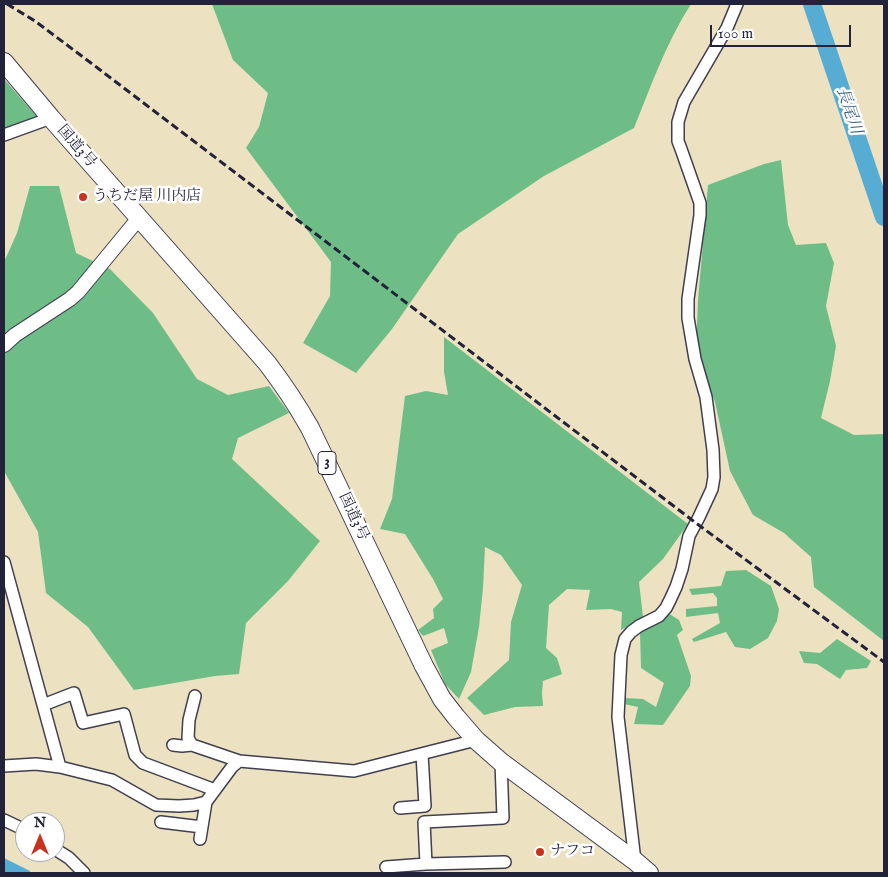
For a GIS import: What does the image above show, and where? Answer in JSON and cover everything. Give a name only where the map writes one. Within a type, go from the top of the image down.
[{"type":"highway","name":"国道3号","points":[[4,62],[267,363],[292,397],[310,428],[432,682],[456,717],[476,740],[501,762],[649,873]]},
{"type":"highway","name":"国道3号","points":[[635,862],[656,873]]},
{"type":"street","points":[[635,862],[618,717],[621,655],[625,639],[631,632],[659,616],[666,608],[682,569],[689,536],[700,517],[712,488],[714,477],[713,450],[706,397],[694,353],[688,318],[688,299],[700,203],[680,149],[678,122],[684,102],[727,28],[737,4]]},
{"type":"street","points":[[4,135],[51,118]]},
{"type":"street","points":[[4,345],[15,335],[78,292],[139,218]]},
{"type":"street","points":[[4,562],[60,767]]},
{"type":"street","points":[[43,705],[74,694],[83,723],[124,714],[135,755],[143,763],[215,790]]},
{"type":"street","points":[[192,745],[188,738],[189,720],[195,696]]},
{"type":"street","points":[[173,745],[192,745],[239,761],[354,771],[476,740]]},
{"type":"street","points":[[400,808],[425,806],[422,754]]},
{"type":"street","points":[[200,839],[206,802],[232,767],[239,761]]},
{"type":"street","points":[[426,864],[424,822],[503,818],[501,762]]},
{"type":"street","points":[[4,766],[36,764],[60,767],[112,780],[156,805],[179,806],[206,802]]},
{"type":"street","points":[[161,822],[202,827]]},
{"type":"street","points":[[65,855],[84,873]]},
{"type":"street","points":[[386,867],[505,862]]},
{"type":"green space","points":[[212,4],[691,4],[666,49],[634,128],[544,176],[458,234],[392,329],[356,373],[303,343],[330,296],[331,262],[246,148],[259,127],[268,93],[233,60]]},
{"type":"green space","points":[[4,79],[38,118],[4,129]]},
{"type":"green space","points":[[781,160],[788,225],[796,245],[826,243],[834,263],[826,306],[836,346],[821,418],[854,435],[884,434],[884,641],[814,587],[811,557],[784,533],[753,515],[730,471],[715,402],[696,352],[698,300],[708,185],[764,164]]},
{"type":"green space","points":[[30,186],[59,186],[76,253],[110,269],[153,313],[197,379],[228,395],[269,386],[289,413],[238,438],[232,459],[320,541],[288,581],[246,623],[239,674],[215,676],[134,690],[88,627],[46,593],[38,532],[4,471],[4,262],[17,233]]},
{"type":"green space","points":[[444,337],[688,524],[663,559],[639,582],[643,617],[621,630],[622,612],[611,609],[586,610],[590,590],[567,589],[549,605],[546,648],[557,658],[562,674],[543,681],[543,706],[515,707],[484,715],[467,698],[509,660],[511,622],[522,585],[501,555],[485,547],[479,627],[471,672],[459,699],[445,684],[431,650],[448,643],[444,628],[423,636],[418,630],[434,618],[433,609],[443,599],[405,534],[380,529],[392,499],[405,396],[426,391],[448,395],[444,372]]},
{"type":"green space","points":[[746,570],[771,586],[779,609],[777,621],[768,638],[750,649],[735,647],[726,632],[694,642],[692,639],[720,623],[718,613],[686,617],[686,609],[717,606],[717,598],[713,593],[692,595],[689,589],[721,586],[726,571]]},
{"type":"green space","points":[[668,613],[679,620],[683,630],[677,635],[691,676],[690,686],[663,725],[634,724],[638,707],[624,704],[625,698],[643,699],[656,707],[664,683],[641,668],[640,632]]},
{"type":"green space","points":[[837,639],[871,661],[867,668],[846,670],[840,679],[817,664],[804,663],[799,651],[820,653]]},
{"type":"water","points":[[4,858],[30,871],[30,873],[4,873]]},
{"type":"waterway","name":"長尾川","points":[[812,4],[884,217]]},
{"type":"railway","points":[[7,4],[35,21],[91,63],[696,523],[884,662]]},
{"type":"place","name":"うちだ屋 川内店","points":[[83,197]]},
{"type":"place","name":"ナフコ","points":[[540,852]]}]
